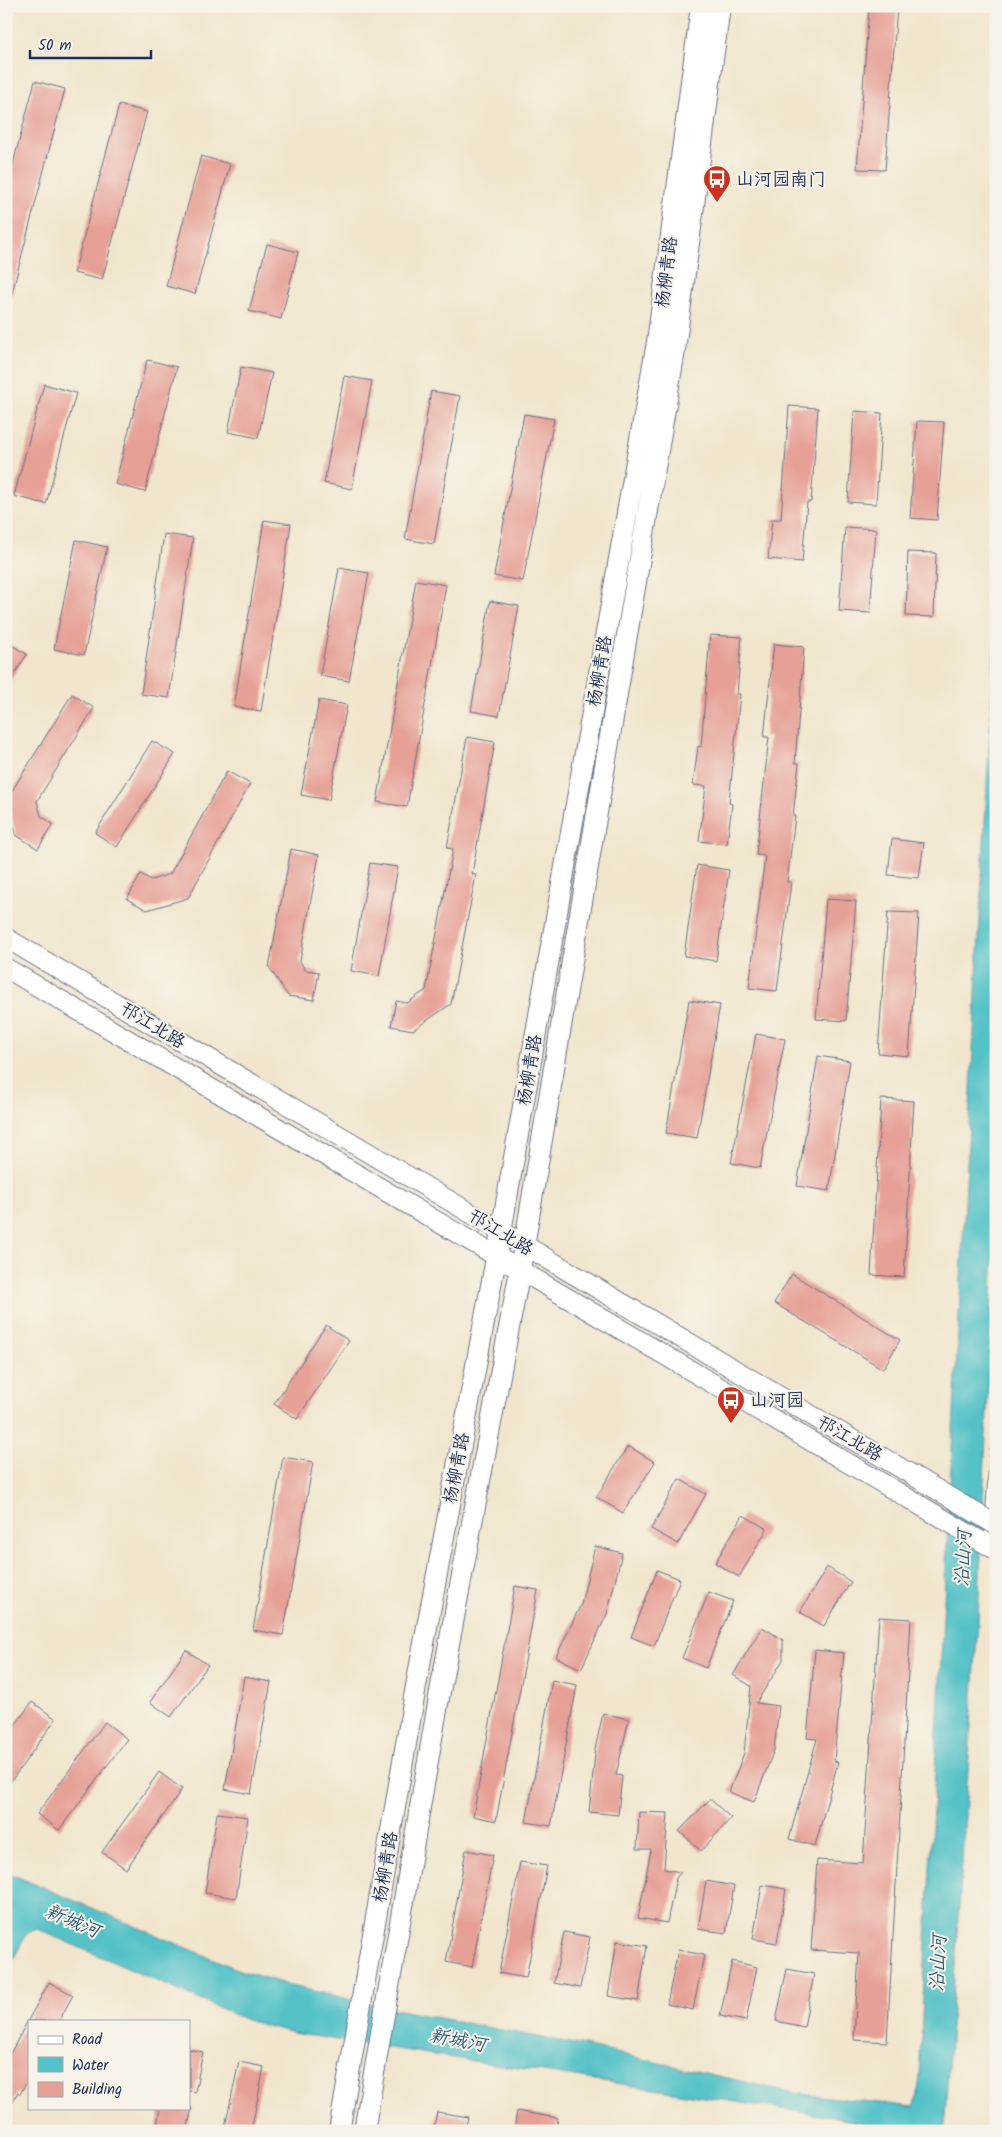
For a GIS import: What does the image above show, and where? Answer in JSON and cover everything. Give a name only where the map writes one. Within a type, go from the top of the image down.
[{"type":"main road","name":"杨柳青路","points":[[339,2131],[416,1686],[501,1232],[657,342],[701,6]]},
{"type":"main road","name":"杨柳青路","points":[[364,2131],[443,1677],[520,1270],[675,350],[720,6]]},
{"type":"main road","name":"邗江北路","points":[[6,938],[996,1525]]},
{"type":"main road","name":"邗江北路","points":[[6,968],[993,1549]]},
{"type":"street","points":[[993,1549],[996,1452]]},
{"type":"water","points":[[996,613],[996,1200],[978,1621],[944,2131],[902,2131],[833,2117],[293,2033],[249,2021],[37,1929],[27,1933],[6,1973],[6,1872],[242,1971],[295,1987],[419,2014],[580,2045],[794,2093],[913,2107],[918,2095]]},
{"type":"building","points":[[869,6],[897,6],[885,170],[857,169]]},
{"type":"building","points":[[35,81],[65,89],[11,297],[6,297],[6,190]]},
{"type":"building","points":[[119,105],[147,112],[102,280],[74,273]]},
{"type":"building","points":[[201,156],[230,164],[195,294],[166,286]]},
{"type":"building","points":[[267,244],[298,252],[281,319],[249,311]]},
{"type":"building","points":[[147,360],[177,367],[145,492],[115,484]]},
{"type":"building","points":[[241,367],[272,373],[258,438],[228,432]]},
{"type":"building","points":[[344,376],[372,381],[352,489],[324,483]]},
{"type":"building","points":[[44,384],[76,393],[46,504],[14,496]]},
{"type":"building","points":[[431,391],[460,396],[434,544],[405,539]]},
{"type":"building","points":[[789,406],[818,408],[811,502],[807,502],[802,562],[768,559],[772,519],[781,519]]},
{"type":"building","points":[[854,411],[882,413],[876,504],[848,502]]},
{"type":"building","points":[[524,414],[554,419],[523,581],[494,576]]},
{"type":"building","points":[[917,421],[944,422],[937,520],[910,518]]},
{"type":"building","points":[[264,520],[291,524],[261,711],[234,707]]},
{"type":"building","points":[[845,527],[876,529],[870,613],[839,611]]},
{"type":"building","points":[[164,534],[193,538],[169,698],[141,694]]},
{"type":"building","points":[[76,540],[107,547],[84,655],[54,649]]},
{"type":"building","points":[[908,552],[936,553],[934,617],[906,616]]},
{"type":"building","points":[[339,568],[369,573],[349,681],[320,676]]},
{"type":"building","points":[[416,580],[446,585],[407,807],[377,802]]},
{"type":"building","points":[[490,601],[519,606],[499,716],[471,711]]},
{"type":"building","points":[[710,635],[742,637],[737,694],[740,694],[729,803],[732,804],[727,844],[699,841],[706,786],[693,785],[698,746],[701,747]]},
{"type":"building","points":[[6,642],[27,654],[6,688]]},
{"type":"building","points":[[774,644],[804,647],[795,763],[799,763],[787,882],[791,882],[777,991],[749,988],[765,856],[756,855],[769,737],[764,737]]},
{"type":"building","points":[[72,694],[94,708],[37,801],[41,816],[53,824],[38,849],[16,835],[7,799]]},
{"type":"building","points":[[319,700],[347,705],[329,800],[301,795]]},
{"type":"building","points":[[467,737],[495,742],[472,874],[476,875],[451,1004],[413,1030],[391,1026],[396,1001],[407,1003],[426,990],[453,849],[447,848]]},
{"type":"building","points":[[152,741],[175,754],[117,847],[95,833]]},
{"type":"building","points":[[227,771],[250,784],[188,898],[147,910],[127,899],[141,874],[151,880],[170,874]]},
{"type":"building","points":[[892,839],[924,843],[919,878],[888,875]]},
{"type":"building","points":[[291,849],[319,855],[300,961],[305,970],[319,972],[314,1000],[288,996],[269,967]]},
{"type":"building","points":[[370,863],[398,867],[379,976],[351,971]]},
{"type":"building","points":[[697,865],[729,870],[716,961],[684,956]]},
{"type":"building","points":[[826,899],[856,901],[846,1021],[816,1019]]},
{"type":"building","points":[[888,912],[919,913],[909,1056],[878,1053]]},
{"type":"building","points":[[689,1000],[720,1005],[697,1138],[666,1133]]},
{"type":"building","points":[[756,1034],[785,1039],[760,1168],[731,1163]]},
{"type":"building","points":[[818,1056],[850,1061],[829,1191],[797,1186]]},
{"type":"building","points":[[881,1099],[914,1101],[904,1277],[871,1275]]},
{"type":"building","points":[[792,1274],[900,1340],[883,1369],[774,1303]]},
{"type":"building","points":[[326,1325],[349,1341],[297,1419],[274,1404]]},
{"type":"building","points":[[628,1446],[655,1462],[623,1513],[596,1497]]},
{"type":"building","points":[[283,1457],[313,1462],[283,1635],[253,1630]]},
{"type":"building","points":[[679,1479],[706,1494],[678,1544],[651,1529]]},
{"type":"building","points":[[743,1515],[767,1529],[739,1577],[715,1563]]},
{"type":"building","points":[[595,1546],[622,1553],[607,1614],[581,1669],[556,1657],[581,1604]]},
{"type":"building","points":[[827,1567],[851,1582],[824,1626],[800,1612]]},
{"type":"building","points":[[657,1570],[680,1579],[654,1646],[631,1637]]},
{"type":"building","points":[[515,1586],[538,1590],[496,1821],[473,1816]]},
{"type":"building","points":[[709,1592],[733,1601],[706,1668],[682,1658]]},
{"type":"building","points":[[879,1617],[911,1619],[887,2042],[854,2040],[859,1953],[811,1950],[817,1860],[863,1863]]},
{"type":"building","points":[[762,1627],[783,1640],[783,1660],[756,1703],[779,1706],[774,1750],[754,1802],[729,1792],[744,1753],[751,1686],[733,1675]]},
{"type":"building","points":[[186,1650],[208,1665],[171,1717],[150,1702]]},
{"type":"building","points":[[815,1650],[844,1653],[834,1761],[838,1762],[815,1846],[789,1839],[817,1739],[807,1738]]},
{"type":"building","points":[[244,1677],[271,1682],[251,1794],[225,1789]]},
{"type":"building","points":[[552,1680],[577,1685],[551,1826],[526,1822]]},
{"type":"building","points":[[32,1702],[56,1719],[6,1788],[6,1737]]},
{"type":"building","points":[[603,1713],[629,1719],[616,1775],[622,1776],[618,1815],[589,1812],[594,1754]]},
{"type":"building","points":[[105,1722],[127,1739],[59,1830],[37,1814]]},
{"type":"building","points":[[159,1772],[182,1789],[126,1869],[102,1852]]},
{"type":"building","points":[[710,1799],[731,1818],[701,1851],[679,1831]]},
{"type":"building","points":[[639,1812],[668,1813],[664,1869],[681,1872],[676,1878],[667,1923],[638,1918],[651,1849],[637,1849]]},
{"type":"building","points":[[217,1813],[248,1817],[236,1898],[205,1893]]},
{"type":"building","points":[[466,1850],[493,1855],[472,1967],[446,1962]]},
{"type":"building","points":[[520,1862],[547,1866],[526,1978],[499,1973]]},
{"type":"building","points":[[706,1881],[734,1886],[726,1933],[698,1929]]},
{"type":"building","points":[[762,1885],[786,1889],[777,1943],[753,1939]]},
{"type":"building","points":[[564,1932],[590,1937],[580,1988],[554,1983]]},
{"type":"building","points":[[617,1941],[647,1946],[638,2001],[608,1996]]},
{"type":"building","points":[[678,1950],[704,1955],[693,2010],[667,2004]]},
{"type":"building","points":[[732,1961],[757,1967],[746,2021],[720,2016]]},
{"type":"building","points":[[787,1969],[814,1974],[804,2027],[776,2021]]},
{"type":"building","points":[[49,1982],[73,1995],[60,2020],[28,2020]]},
{"type":"building","points":[[28,2021],[28,2080],[20,2094],[18,2092],[6,2113],[6,2061]]},
{"type":"building","points":[[190,2049],[203,2052],[195,2092],[190,2091]]},
{"type":"building","points":[[239,2062],[264,2067],[251,2131],[224,2131]]},
{"type":"building","points":[[192,2108],[187,2131],[156,2131],[160,2110],[190,2110]]},
{"type":"building","points":[[517,2111],[558,2118],[556,2131],[514,2131]]},
{"type":"building","points":[[437,2112],[468,2117],[465,2131],[433,2131]]},
{"type":"place","name":"山河园南门","points":[[717,203]]},
{"type":"place","name":"山河园","points":[[731,1424]]},
{"type":"water label","name":"沿山河","points":[[962,1558]]},
{"type":"water label","name":"新城河","points":[[73,1920]]},
{"type":"water label","name":"沿山河","points":[[937,1963]]},
{"type":"water label","name":"新城河","points":[[458,2039]]}]
